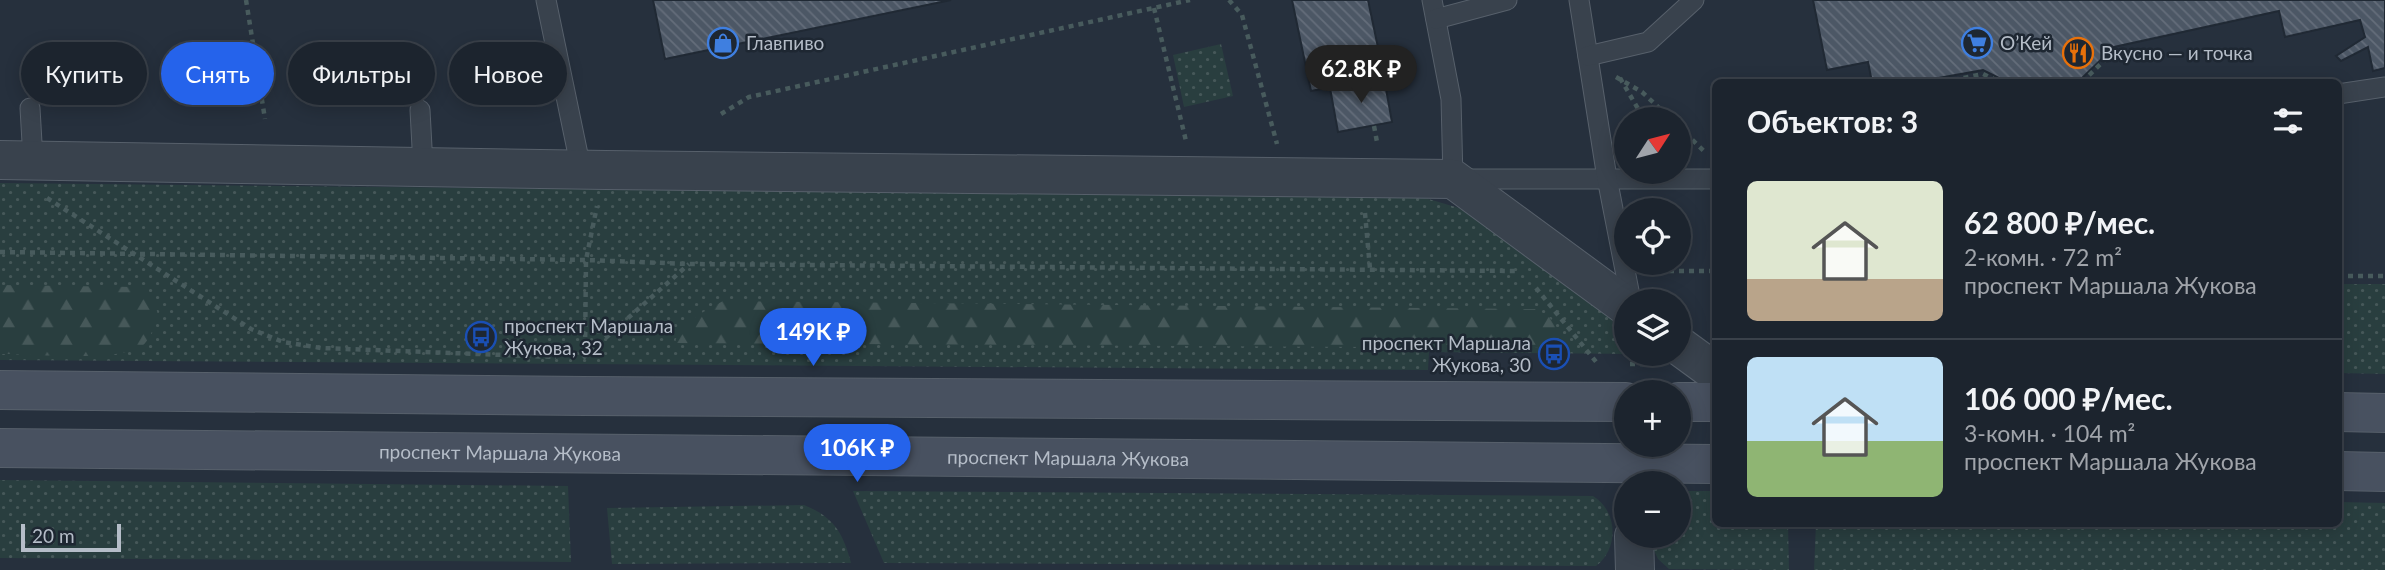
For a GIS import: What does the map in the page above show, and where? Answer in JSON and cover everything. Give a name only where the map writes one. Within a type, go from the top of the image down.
[{"type":"main road","points":[[0,390],[571,396],[1614,401]]},
{"type":"main road","points":[[1691,402],[1712,402]]},
{"type":"main road","points":[[2342,412],[2385,413]]},
{"type":"main road","name":"проспект Маршала Жукова","points":[[0,448],[1614,473]]},
{"type":"main road","name":"проспект Маршала Жукова","points":[[1650,471],[1712,464]]},
{"type":"main road","points":[[2342,471],[2385,472]]},
{"type":"street","points":[[24,171],[423,166],[1453,179],[1614,297]]},
{"type":"street","points":[[1691,354],[1712,370]]},
{"type":"street","points":[[1634,548],[1635,570]]},
{"type":"lane","points":[[546,0],[581,169]]},
{"type":"lane","points":[[1507,0],[1434,9],[1451,99],[1453,179],[1712,179]]},
{"type":"lane","points":[[1579,0],[1607,178],[1629,289]]},
{"type":"lane","points":[[1588,56],[1648,42],[1694,0]]},
{"type":"lane","points":[[2342,93],[2385,87]]},
{"type":"lane","points":[[24,171],[30,108]]},
{"type":"lane","points":[[420,110],[423,166]]},
{"type":"path","points":[[246,0],[265,119]]},
{"type":"path","points":[[721,114],[749,97],[1190,0]]},
{"type":"path","points":[[1229,0],[1242,15],[1275,136]]},
{"type":"path","points":[[1154,8],[1185,135]]},
{"type":"path","points":[[2085,79],[2115,50]]},
{"type":"path","points":[[1959,79],[1983,74],[1994,79]]},
{"type":"path","points":[[1635,107],[1616,76],[1642,92],[1658,107]]},
{"type":"path","points":[[1374,126],[1377,146]]},
{"type":"path","points":[[1691,139],[1709,156]]},
{"type":"path","points":[[24,171],[131,254],[251,329],[283,342],[321,348],[557,357]]},
{"type":"path","points":[[585,358],[586,260],[597,206]]},
{"type":"path","points":[[1364,207],[1370,270]]},
{"type":"path","points":[[0,252],[586,260],[688,264],[1522,271]]},
{"type":"path","points":[[571,357],[585,358],[688,264]]},
{"type":"path","points":[[1691,271],[1712,271]]},
{"type":"path","points":[[2342,276],[2385,276]]},
{"type":"path","points":[[1531,281],[1597,363]]},
{"type":"green space","points":[[1221,44],[1233,96],[1184,107],[1173,55]]},
{"type":"green space","points":[[0,183],[1425,198],[1459,208],[1492,224],[1614,311],[1614,354],[1429,352],[1428,370],[0,360]]},
{"type":"green space","points":[[2342,284],[2385,284],[2385,374],[2342,373]]},
{"type":"green space","points":[[0,285],[136,287],[154,301],[159,318],[145,344],[131,351],[96,356],[0,354]]},
{"type":"green space","points":[[723,301],[1535,309],[1552,320],[1557,334],[1555,348],[675,343],[678,332],[698,315]]},
{"type":"green space","points":[[0,480],[568,486],[571,562],[0,558]]},
{"type":"green space","points":[[853,491],[1593,496],[1607,511],[1611,520],[1612,540],[1604,559],[1596,566],[884,563]]},
{"type":"green space","points":[[1691,491],[1712,491],[1712,527],[1788,527],[1789,570],[1669,569],[1658,559],[1653,548],[1691,548]]},
{"type":"green space","points":[[2342,502],[2385,503],[2385,570],[1814,570],[1816,527],[2342,527]]},
{"type":"green space","points":[[804,505],[823,515],[836,527],[851,563],[612,564],[607,508]]},
{"type":"building","points":[[653,0],[951,0],[665,59]]},
{"type":"building","points":[[1292,0],[1368,0],[1384,76],[1311,91]]},
{"type":"building","name":"О’Кей","points":[[1813,0],[2385,0],[2385,68],[2373,71],[2368,47],[2341,61],[2336,56],[2365,37],[2360,20],[2285,37],[2279,11],[2114,47],[2081,79],[2001,79],[1983,70],[1933,79],[1871,79],[1868,62],[1827,70]]},
{"type":"building","points":[[1384,78],[1392,122],[1338,132],[1330,88]]},
{"type":"place","name":"Главпиво","points":[[723,43]]},
{"type":"place","name":"О’Кей","points":[[1977,43]]},
{"type":"place","name":"Вкусно — и точка","points":[[2078,53]]},
{"type":"place","name":"проспект Маршала Жукова, 32","points":[[481,337]]},
{"type":"place","name":"проспект Маршала Жукова, 30","points":[[1554,354]]}]
